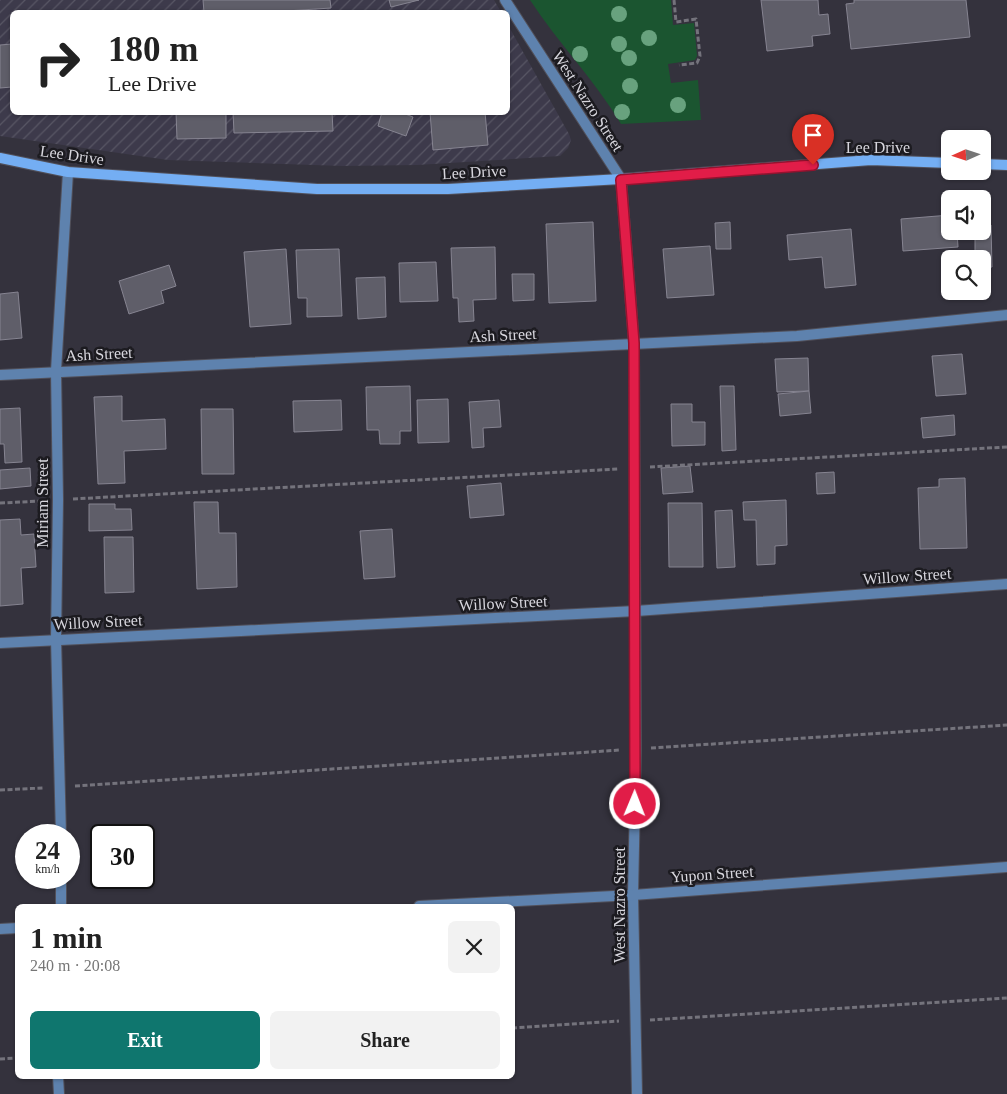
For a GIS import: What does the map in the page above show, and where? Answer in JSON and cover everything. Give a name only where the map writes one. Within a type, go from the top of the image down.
[{"type":"main road","name":"Lee Drive","points":[[0,158],[68,172],[317,189],[448,188],[621,180],[871,160],[941,163]]},
{"type":"main road","points":[[991,164],[1007,165]]},
{"type":"street","name":"West Nazro Street","points":[[505,0],[621,180],[634,343],[636,749],[633,895],[636,1094]]},
{"type":"street","name":"Miriam Street","points":[[61,824],[56,639],[58,500],[56,371],[68,172]]},
{"type":"street","name":"Ash Street","points":[[0,375],[797,336],[1007,315]]},
{"type":"street","name":"Willow Street","points":[[0,643],[636,611],[1007,584]]},
{"type":"street","name":"Yupon Street","points":[[457,904],[633,895],[1007,867]]},
{"type":"street","points":[[61,889],[61,904]]},
{"type":"street","points":[[0,929],[15,928]]},
{"type":"street","points":[[58,1079],[59,1094]]},
{"type":"path","points":[[674,0],[676,22],[696,19],[700,56],[697,63],[679,65]]},
{"type":"path","points":[[0,503],[1007,448]]},
{"type":"path","points":[[0,790],[1007,724]]},
{"type":"path","points":[[515,1028],[1007,998]]},
{"type":"path","points":[[0,1059],[15,1058]]},
{"type":"shaded area","points":[[0,0],[494,0],[500,10],[10,10],[10,115],[510,115],[510,29],[571,140],[568,148],[560,156],[417,165],[343,166],[168,160],[0,136]]},
{"type":"green space","points":[[530,0],[671,0],[673,25],[694,23],[697,56],[695,60],[668,64],[671,83],[698,80],[701,120],[621,124]]},
{"type":"building","points":[[203,0],[330,0],[331,8],[301,10],[204,10]]},
{"type":"building","points":[[389,0],[419,0],[391,7]]},
{"type":"building","points":[[761,0],[818,0],[819,15],[828,14],[830,34],[812,36],[813,46],[767,51]]},
{"type":"building","points":[[854,0],[966,0],[970,37],[851,49],[846,4],[854,3]]},
{"type":"building","points":[[10,44],[10,87],[0,88],[0,45]]},
{"type":"building","points":[[176,115],[226,115],[226,138],[177,139]]},
{"type":"building","points":[[233,115],[332,115],[333,131],[234,133]]},
{"type":"building","points":[[381,115],[408,115],[413,117],[406,136],[378,126]]},
{"type":"building","points":[[430,115],[485,115],[488,145],[433,150]]},
{"type":"building","points":[[941,216],[941,240],[958,240],[958,247],[903,251],[901,219]]},
{"type":"building","points":[[593,222],[596,301],[549,303],[546,224]]},
{"type":"building","points":[[730,222],[731,249],[716,249],[715,223]]},
{"type":"building","points":[[991,225],[992,267],[991,250],[975,250],[975,240],[991,240]]},
{"type":"building","points":[[851,229],[856,285],[825,288],[822,257],[789,260],[787,235]]},
{"type":"building","points":[[710,246],[714,295],[667,298],[663,249]]},
{"type":"building","points":[[495,247],[496,299],[473,300],[474,321],[459,322],[458,298],[453,298],[451,248]]},
{"type":"building","points":[[286,249],[291,324],[250,327],[244,252]]},
{"type":"building","points":[[339,249],[342,316],[307,317],[307,298],[298,298],[296,250]]},
{"type":"building","points":[[436,262],[438,301],[400,302],[399,263]]},
{"type":"building","points":[[169,265],[176,286],[161,291],[164,303],[129,314],[119,281]]},
{"type":"building","points":[[512,274],[534,274],[534,300],[513,301]]},
{"type":"building","points":[[385,277],[386,317],[358,319],[356,278]]},
{"type":"building","points":[[18,292],[22,338],[0,340],[0,294]]},
{"type":"building","points":[[962,354],[966,394],[936,396],[932,356]]},
{"type":"building","points":[[808,358],[809,391],[777,392],[775,359]]},
{"type":"building","points":[[410,386],[411,431],[400,431],[400,444],[380,444],[379,430],[367,430],[366,387]]},
{"type":"building","points":[[720,386],[734,386],[736,450],[722,451]]},
{"type":"building","points":[[809,391],[811,413],[780,416],[778,394]]},
{"type":"building","points":[[122,396],[122,421],[165,419],[166,449],[124,451],[125,483],[98,484],[94,397]]},
{"type":"building","points":[[448,399],[449,442],[418,443],[417,400]]},
{"type":"building","points":[[341,400],[342,430],[294,432],[293,401]]},
{"type":"building","points":[[499,400],[501,427],[483,428],[484,447],[472,448],[469,402]]},
{"type":"building","points":[[671,404],[692,404],[692,422],[705,422],[705,445],[672,446]]},
{"type":"building","points":[[20,408],[22,462],[5,463],[4,444],[0,444],[0,409]]},
{"type":"building","points":[[201,409],[233,409],[234,474],[202,474]]},
{"type":"building","points":[[954,415],[955,435],[923,438],[921,418]]},
{"type":"building","points":[[690,466],[693,492],[663,494],[661,468]]},
{"type":"building","points":[[30,468],[31,486],[0,489],[0,470]]},
{"type":"building","points":[[834,472],[835,493],[817,494],[816,473]]},
{"type":"building","points":[[965,478],[967,548],[920,549],[918,488],[939,487],[939,479]]},
{"type":"building","points":[[501,483],[504,515],[470,518],[467,486]]},
{"type":"building","points":[[786,500],[787,545],[775,546],[775,564],[757,565],[756,520],[744,520],[743,502]]},
{"type":"building","points":[[194,502],[218,502],[219,533],[236,533],[237,587],[197,589]]},
{"type":"building","points":[[668,503],[702,503],[703,567],[669,567]]},
{"type":"building","points":[[89,504],[115,504],[115,509],[131,509],[132,530],[89,531]]},
{"type":"building","points":[[732,510],[735,567],[717,568],[715,511]]},
{"type":"building","points":[[20,519],[21,535],[34,534],[36,567],[21,568],[23,604],[0,606],[0,520]]},
{"type":"building","points":[[392,529],[395,577],[364,579],[360,531]]},
{"type":"building","points":[[104,537],[133,537],[134,592],[105,593]]},
{"type":"route","points":[[635,804],[634,343],[621,180],[813,165]]}]
